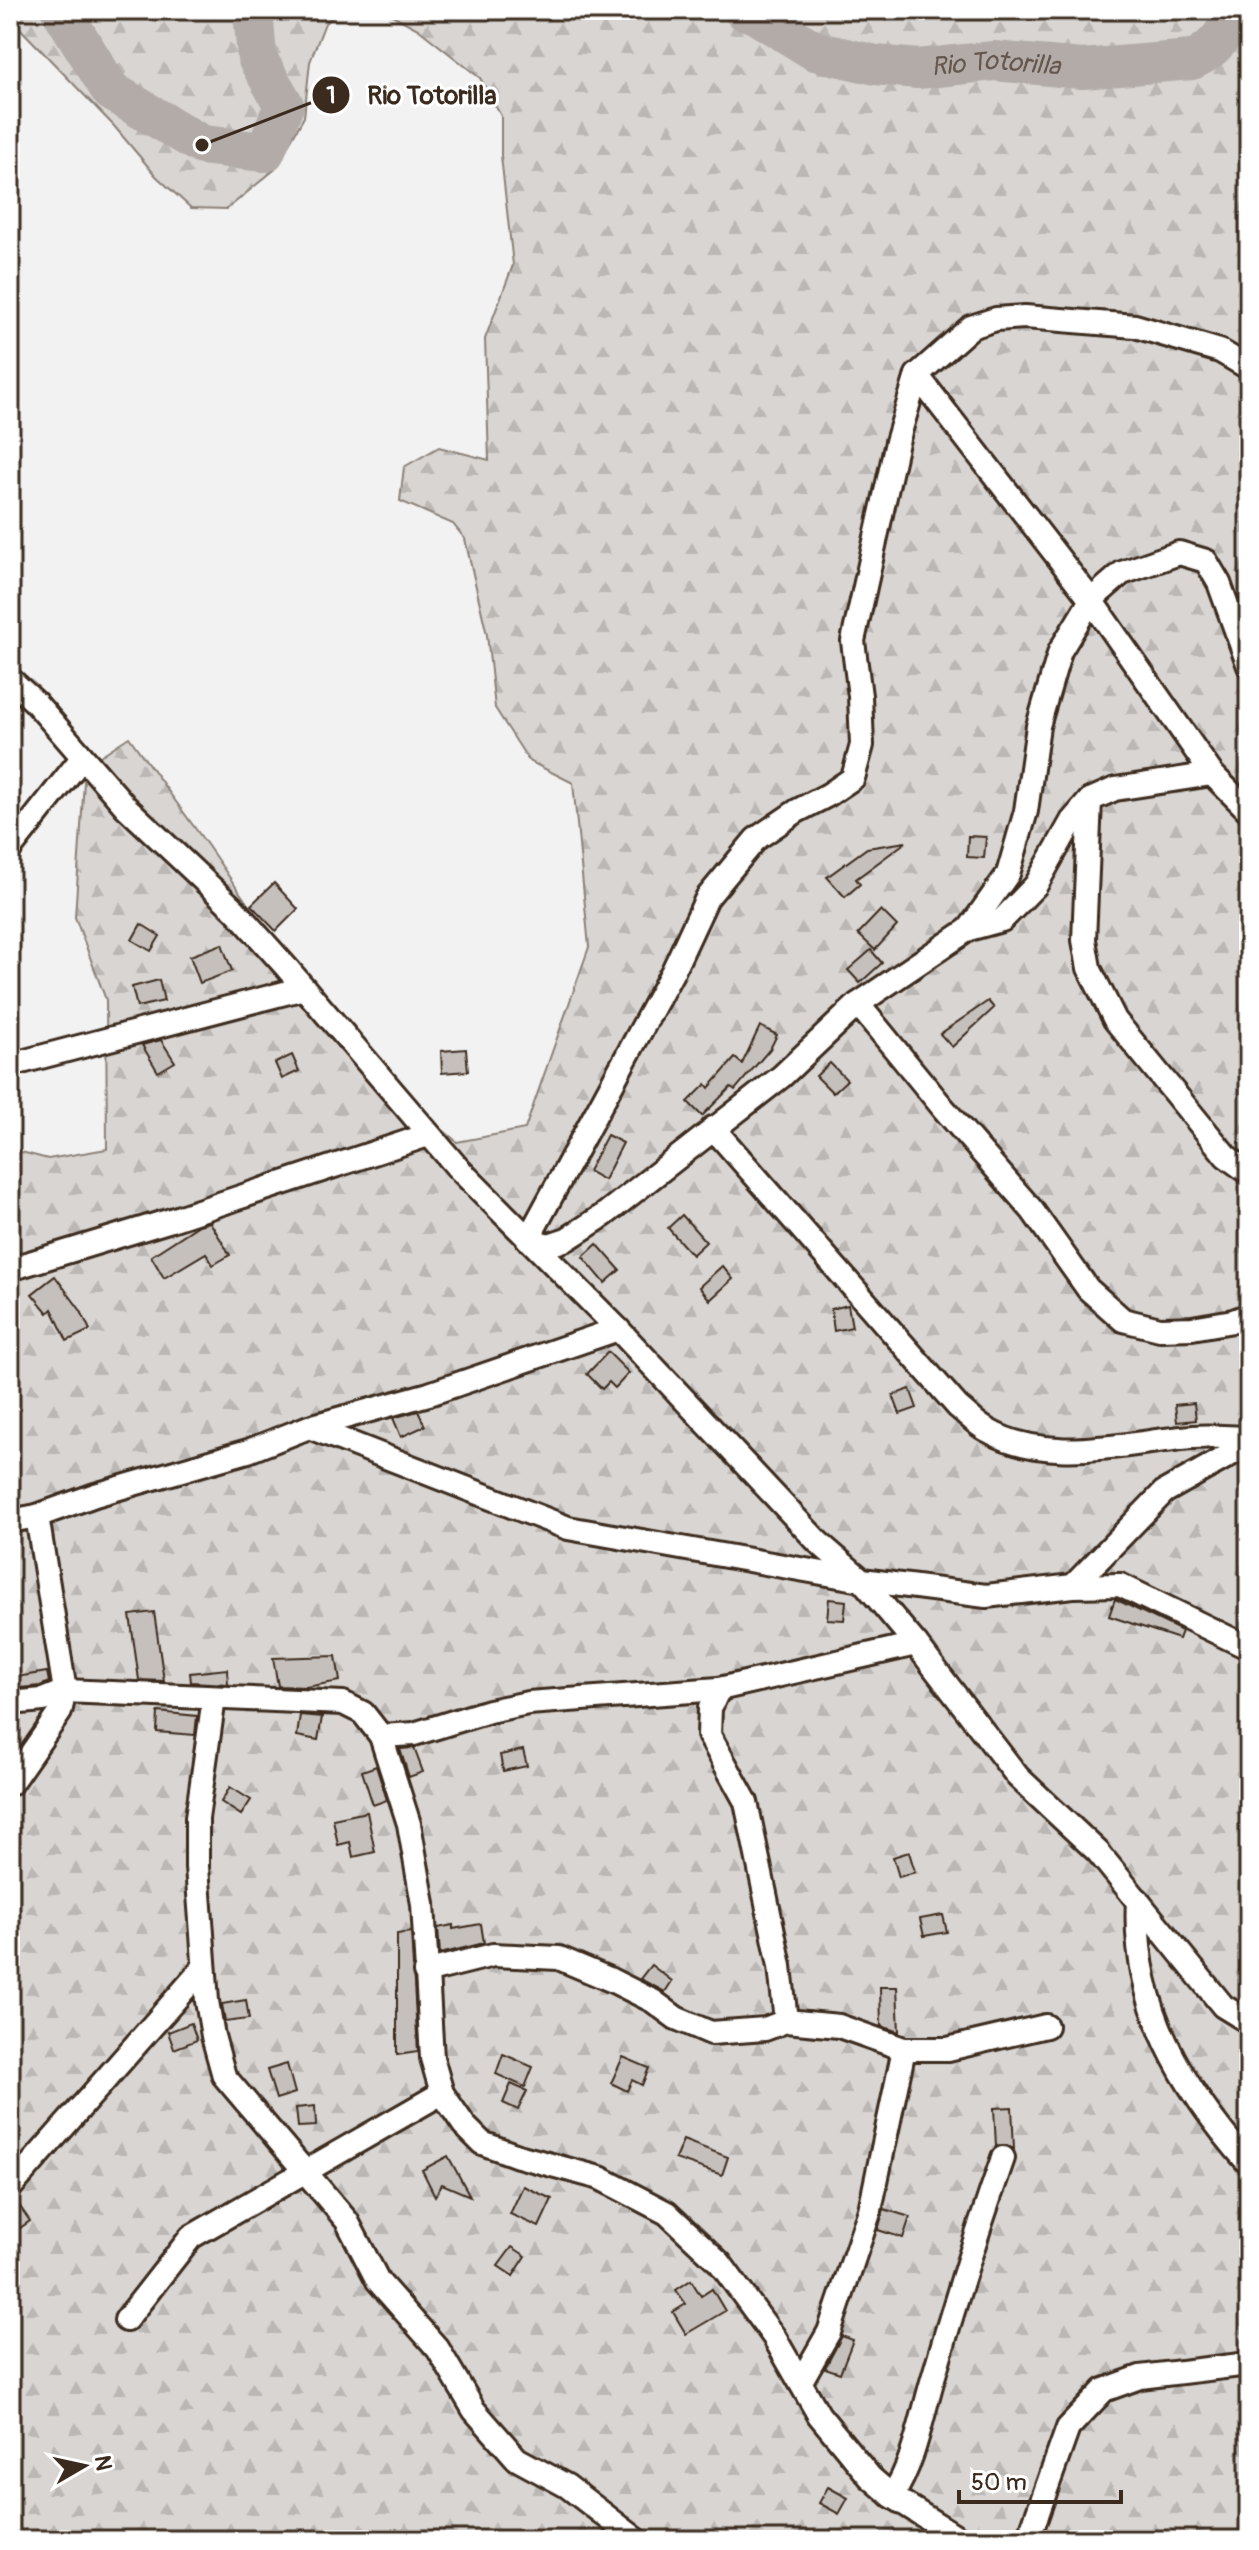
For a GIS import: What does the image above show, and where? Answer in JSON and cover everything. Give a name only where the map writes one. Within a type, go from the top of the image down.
[{"type":"street","points":[[528,1239],[673,971],[707,898],[756,839],[853,778],[862,745],[853,641],[897,442],[917,375],[971,327],[996,319],[1025,317],[1135,326],[1220,351],[1249,368]]},
{"type":"street","points":[[917,375],[1091,600],[1212,774],[1249,811]]},
{"type":"street","points":[[969,929],[1008,874],[1026,811],[1038,726],[1060,651],[1091,600],[1122,573],[1179,553],[1206,561],[1219,583],[1249,666]]},
{"type":"street","points":[[10,679],[35,702],[126,807],[235,910],[428,1135],[618,1329],[818,1542],[862,1580],[916,1644],[1018,1777],[1098,1852],[1223,2006],[1249,2022]]},
{"type":"street","points":[[10,849],[82,758]]},
{"type":"street","points":[[528,1239],[549,1245],[567,1239],[604,1215],[782,1076],[858,1004],[969,929],[1002,920],[1036,885],[1072,821],[1090,800],[1115,789],[1212,774]]},
{"type":"street","points":[[1090,800],[1084,940],[1089,968],[1115,1020],[1226,1156],[1249,1170]]},
{"type":"street","points":[[10,1065],[304,988]]},
{"type":"street","points":[[858,1004],[1032,1210],[1088,1289],[1123,1320],[1160,1329],[1192,1328],[1249,1315]]},
{"type":"street","points":[[713,1128],[958,1407],[987,1430],[1021,1444],[1067,1450],[1126,1446],[1195,1436],[1249,1441]]},
{"type":"street","points":[[10,1269],[168,1221],[428,1135]]},
{"type":"street","points":[[10,1521],[37,1516],[95,1495],[248,1451],[309,1427],[429,1394],[618,1329]]},
{"type":"street","points":[[309,1427],[568,1528],[862,1580],[986,1596],[1073,1586],[1120,1585],[1249,1648]]},
{"type":"street","points":[[1073,1586],[1164,1492],[1249,1441]]},
{"type":"street","points":[[10,1784],[60,1712],[65,1691],[37,1516]]},
{"type":"street","points":[[381,1736],[414,1734],[489,1711],[528,1703],[719,1689],[916,1644]]},
{"type":"street","points":[[719,1689],[710,1708],[709,1735],[746,1802],[780,1966],[786,2021]]},
{"type":"street","points":[[10,1703],[43,1700],[65,1691],[343,1703],[363,1713],[381,1736],[409,1824],[423,1904],[432,2058],[442,2093],[464,2125],[482,2143],[600,2178],[667,2213],[720,2263],[774,2337],[819,2415],[861,2467],[892,2496],[962,2540]]},
{"type":"street","points":[[214,1698],[196,1839],[204,1967],[213,2036],[224,2076],[347,2221],[378,2281],[438,2349],[474,2410],[517,2459],[567,2486],[637,2540]]},
{"type":"street","points":[[1138,1900],[1136,1924],[1142,1977],[1154,2015],[1192,2091],[1217,2128],[1249,2164]]},
{"type":"street","points":[[425,1972],[493,1955],[559,1958],[611,1980],[653,2001],[676,2018],[711,2033],[765,2029],[786,2021],[839,2026],[904,2049],[948,2049],[1046,2026]]},
{"type":"street","points":[[10,2188],[204,1967]]},
{"type":"street","points":[[801,2381],[829,2332],[870,2210],[904,2049]]},
{"type":"street","points":[[126,2320],[191,2237],[442,2093]]},
{"type":"street","points":[[892,2496],[900,2485],[912,2449],[973,2242],[1003,2158]]},
{"type":"street","points":[[1028,2540],[1068,2428],[1104,2390],[1140,2377],[1249,2364]]},
{"type":"green space","points":[[10,10],[342,10],[325,23],[310,62],[304,117],[274,170],[227,209],[191,208],[156,176],[114,126],[10,18]]},
{"type":"green space","points":[[383,10],[1249,10],[1249,2540],[10,2540],[10,1149],[48,1159],[107,1149],[106,1000],[75,917],[85,766],[129,737],[345,1046],[457,1142],[525,1129],[589,947],[573,783],[529,761],[495,708],[487,635],[465,539],[453,524],[400,501],[404,467],[439,447],[489,460],[485,339],[513,265],[501,156],[501,116],[480,78],[418,29]]},
{"type":"building","points":[[968,836],[986,837],[984,858],[967,857]]},
{"type":"building","points":[[906,842],[856,879],[860,884],[845,897],[827,877],[867,848]]},
{"type":"building","points":[[274,883],[298,909],[276,931],[251,905]]},
{"type":"building","points":[[881,910],[897,926],[875,950],[858,934]]},
{"type":"building","points":[[141,924],[160,936],[151,951],[132,940]]},
{"type":"building","points":[[222,944],[232,971],[200,983],[190,956]]},
{"type":"building","points":[[871,950],[882,963],[860,983],[848,970]]},
{"type":"building","points":[[159,980],[164,1001],[137,1007],[132,987]]},
{"type":"building","points":[[988,1001],[994,1008],[952,1047],[940,1034]]},
{"type":"building","points":[[760,1026],[777,1035],[770,1049],[735,1090],[731,1087],[702,1116],[688,1102],[706,1084],[709,1088],[735,1058],[742,1064]]},
{"type":"building","points":[[161,1040],[175,1062],[158,1072],[142,1045]]},
{"type":"building","points":[[466,1049],[468,1071],[442,1073],[441,1051]]},
{"type":"building","points":[[292,1055],[299,1071],[282,1079],[275,1063]]},
{"type":"building","points":[[830,1063],[847,1080],[833,1093],[816,1076]]},
{"type":"building","points":[[607,1135],[623,1143],[604,1180],[588,1171]]},
{"type":"building","points":[[682,1215],[706,1242],[692,1255],[668,1228]]},
{"type":"building","points":[[210,1222],[230,1255],[213,1265],[206,1253],[164,1278],[151,1256],[199,1225]]},
{"type":"building","points":[[597,1244],[620,1270],[605,1283],[583,1257]]},
{"type":"building","points":[[722,1266],[733,1279],[710,1300],[699,1287]]},
{"type":"building","points":[[55,1276],[81,1311],[90,1330],[67,1341],[52,1309],[48,1313],[32,1294]]},
{"type":"building","points":[[848,1305],[852,1327],[834,1331],[831,1309]]},
{"type":"building","points":[[608,1352],[629,1373],[615,1388],[609,1382],[602,1389],[587,1374]]},
{"type":"building","points":[[910,1389],[917,1408],[900,1414],[893,1395]]},
{"type":"building","points":[[1194,1403],[1196,1420],[1177,1422],[1175,1405]]},
{"type":"building","points":[[418,1411],[425,1426],[401,1437],[393,1418]]},
{"type":"building","points":[[829,1599],[846,1601],[844,1620],[827,1619]]},
{"type":"building","points":[[1115,1599],[1182,1631],[1179,1639],[1109,1616]]},
{"type":"building","points":[[154,1612],[164,1681],[139,1680],[130,1615]]},
{"type":"building","points":[[336,1656],[340,1681],[306,1687],[278,1686],[273,1658]]},
{"type":"building","points":[[227,1669],[228,1684],[191,1682],[190,1673]]},
{"type":"building","points":[[47,1672],[49,1682],[10,1689],[10,1678]]},
{"type":"building","points":[[158,1712],[197,1716],[195,1735],[157,1732]]},
{"type":"building","points":[[300,1715],[322,1717],[318,1740],[297,1736]]},
{"type":"building","points":[[414,1748],[423,1772],[409,1777],[400,1749]]},
{"type":"building","points":[[523,1750],[527,1766],[503,1771],[500,1755]]},
{"type":"building","points":[[376,1766],[387,1800],[373,1805],[362,1771]]},
{"type":"building","points":[[230,1787],[251,1800],[241,1815],[221,1802]]},
{"type":"building","points":[[367,1812],[375,1852],[353,1857],[350,1842],[338,1845],[333,1819]]},
{"type":"building","points":[[909,1852],[915,1872],[899,1877],[893,1857]]},
{"type":"building","points":[[943,1915],[947,1932],[924,1936],[920,1919]]},
{"type":"building","points":[[481,1924],[484,1943],[440,1954],[438,1928]]},
{"type":"building","points":[[411,1932],[418,2052],[397,2055],[397,1934]]},
{"type":"building","points":[[651,1965],[672,1981],[665,1992],[640,1979]]},
{"type":"building","points":[[880,1987],[897,1987],[899,2032],[881,2026]]},
{"type":"building","points":[[246,2000],[249,2019],[225,2022],[222,2004]]},
{"type":"building","points":[[191,2023],[197,2040],[174,2049],[168,2032]]},
{"type":"building","points":[[503,2054],[533,2067],[525,2087],[496,2074]]},
{"type":"building","points":[[623,2057],[649,2068],[642,2085],[632,2080],[627,2091],[611,2083]]},
{"type":"building","points":[[287,2064],[295,2093],[276,2099],[267,2070]]},
{"type":"building","points":[[511,2084],[527,2091],[518,2110],[503,2103]]},
{"type":"building","points":[[315,2106],[316,2126],[298,2127],[296,2108]]},
{"type":"building","points":[[1012,2107],[1014,2149],[1007,2145],[996,2146],[994,2108]]},
{"type":"building","points":[[683,2140],[728,2157],[722,2175],[675,2159]]},
{"type":"building","points":[[448,2156],[470,2196],[442,2184],[435,2196],[422,2170]]},
{"type":"building","points":[[523,2186],[552,2199],[539,2227],[510,2214]]},
{"type":"building","points":[[16,2201],[30,2221],[10,2235],[10,2202]]},
{"type":"building","points":[[884,2209],[910,2217],[903,2238],[878,2230]]},
{"type":"building","points":[[512,2247],[526,2256],[513,2276],[498,2266]]},
{"type":"building","points":[[691,2280],[701,2296],[712,2289],[725,2311],[686,2334],[673,2312],[686,2304],[676,2290]]},
{"type":"building","points":[[842,2336],[853,2340],[840,2373],[825,2368]]},
{"type":"building","points":[[828,2487],[848,2498],[839,2514],[819,2503]]},
{"type":"waterway","name":"Rio Totorilla","points":[[61,10],[111,91],[202,145],[265,152],[284,105],[257,58],[253,10]]},
{"type":"waterway","name":"Rio Totorilla","points":[[743,10],[755,14],[815,51],[876,65],[918,69],[994,61],[1082,69],[1192,60],[1219,40],[1237,10]]},
{"type":"place","name":"Rio Totorilla","points":[[202,145]]}]
